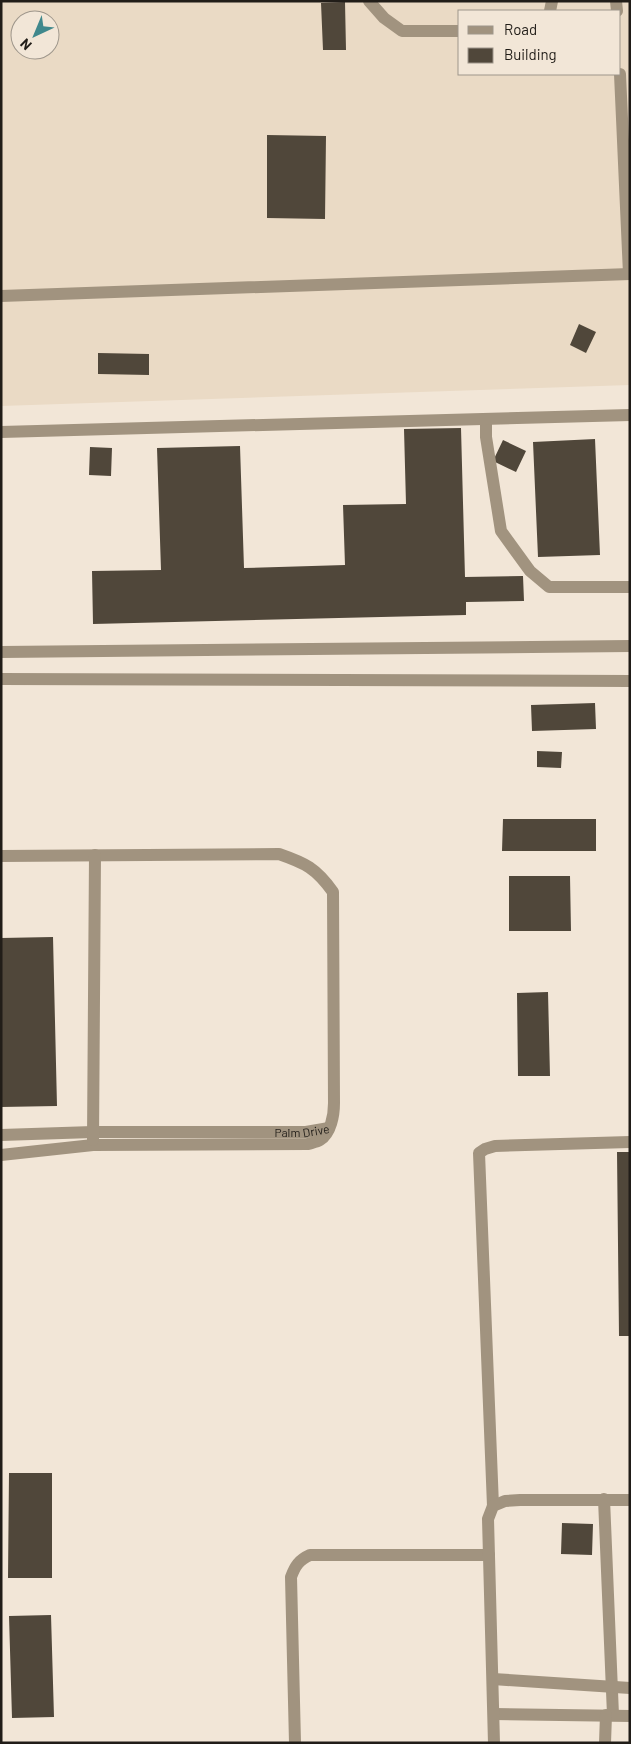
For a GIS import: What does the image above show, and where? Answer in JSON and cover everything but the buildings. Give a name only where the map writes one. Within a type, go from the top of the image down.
[{"type":"street","points":[[369,1],[384,18],[402,32],[458,31]]},
{"type":"street","points":[[2,295],[629,274],[620,75]]},
{"type":"street","points":[[1,432],[630,415]]},
{"type":"street","points":[[486,419],[486,437],[501,531],[530,570],[549,587],[630,587]]},
{"type":"street","points":[[1,652],[630,646]]},
{"type":"street","points":[[1,679],[630,680]]},
{"type":"street","points":[[1,856],[279,854],[302,862],[322,876],[332,892],[334,1113],[329,1128]]},
{"type":"street","points":[[93,1145],[95,855]]},
{"type":"street","name":"Palm Drive","points":[[1,1135],[93,1132],[306,1132],[329,1128]]},
{"type":"street","name":"Palm Drive","points":[[1,1155],[93,1145],[308,1144],[320,1141],[329,1128]]},
{"type":"street","points":[[494,1743],[488,1519],[493,1506],[479,1154],[485,1149],[495,1146],[630,1142]]},
{"type":"street","points":[[604,1499],[613,1688],[605,1743]]},
{"type":"street","points":[[493,1506],[505,1501],[520,1500],[630,1500]]},
{"type":"street","points":[[295,1743],[291,1576],[294,1567],[301,1559],[310,1555],[489,1555]]},
{"type":"street","points":[[492,1679],[630,1688]]},
{"type":"street","points":[[494,1714],[630,1716]]},
{"type":"shaded area","points":[[1,1],[630,1],[630,385],[1,406]]}]
